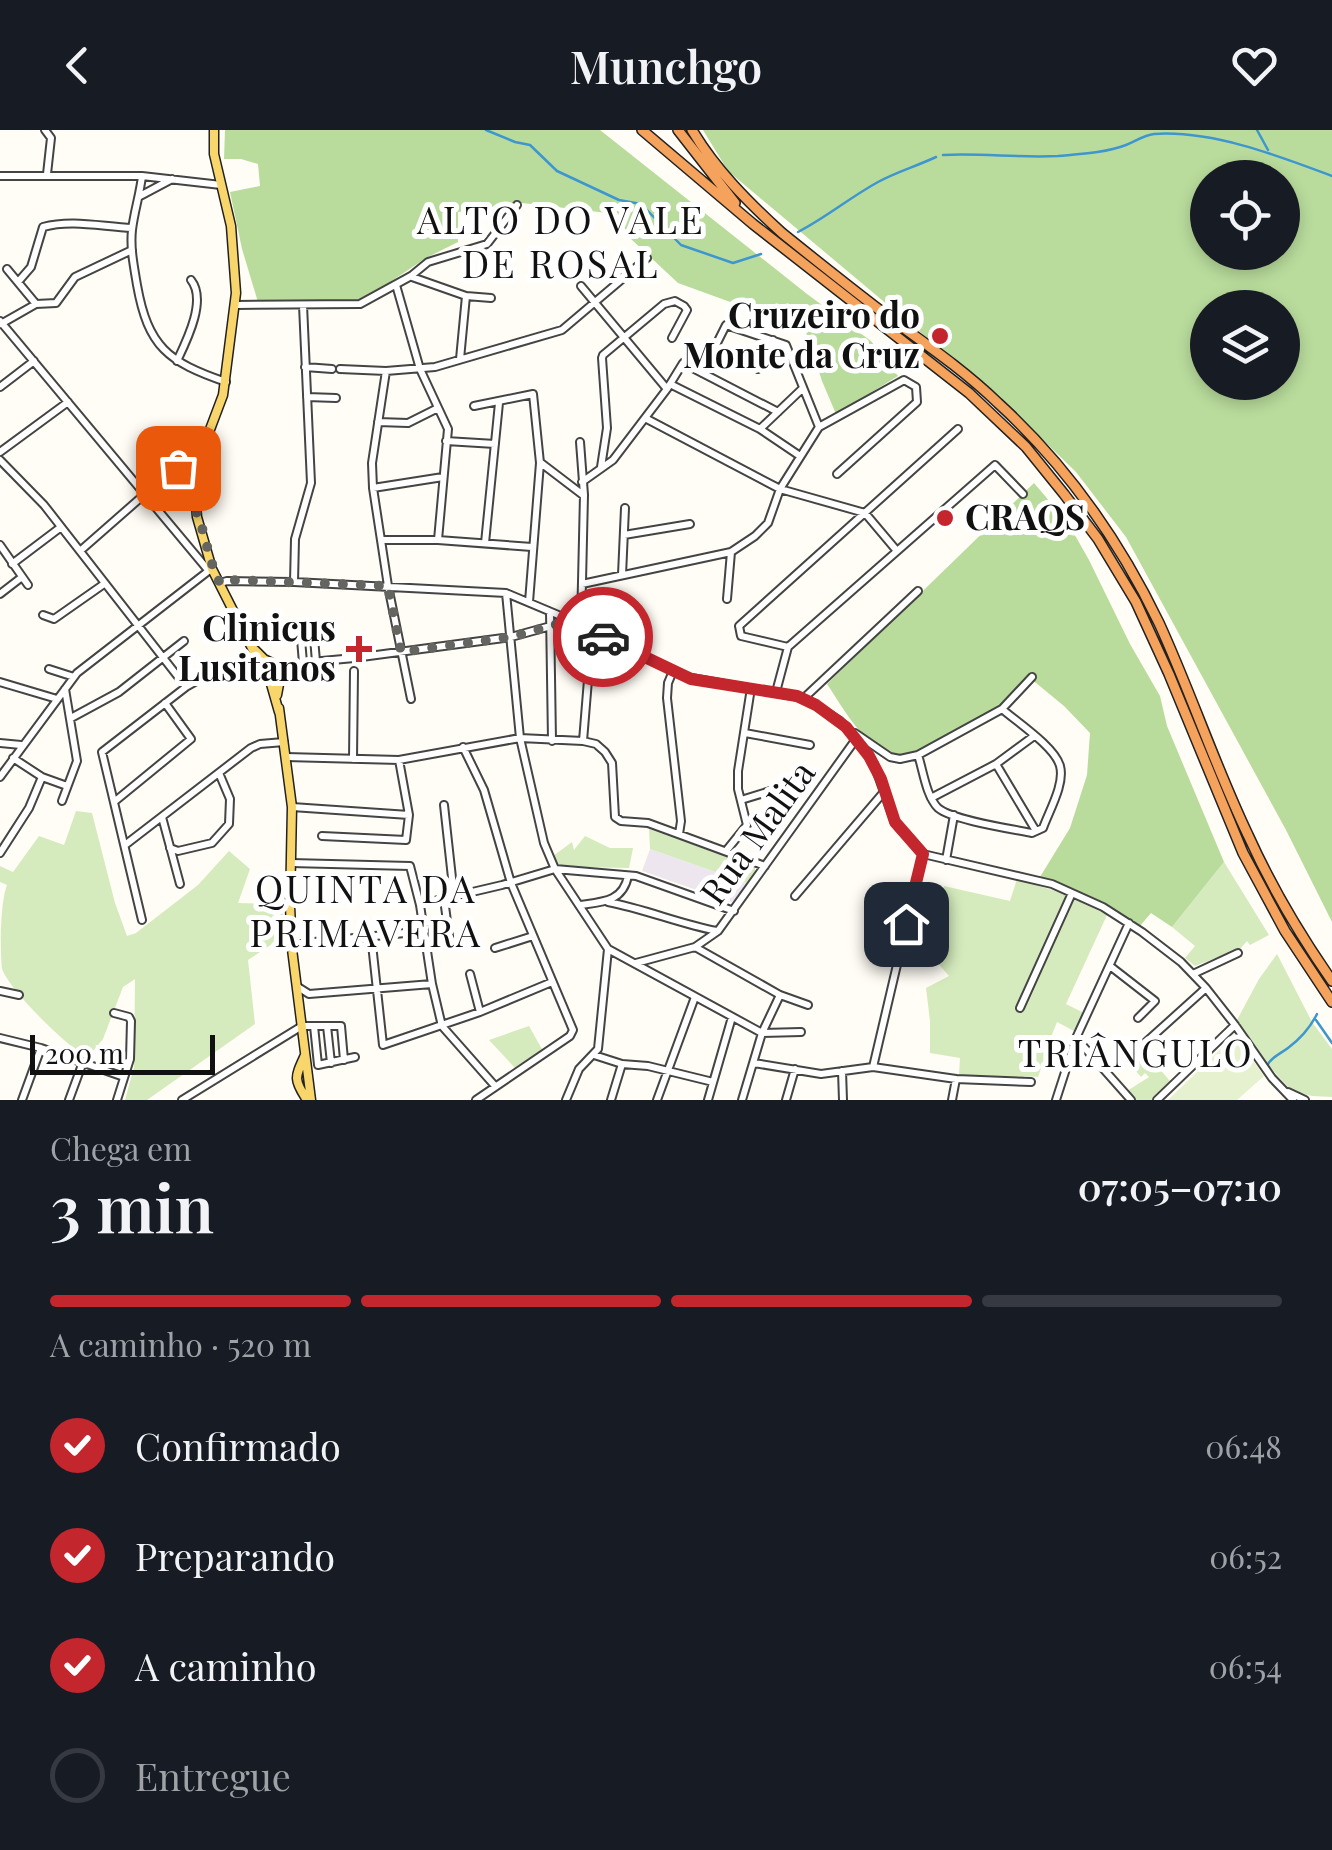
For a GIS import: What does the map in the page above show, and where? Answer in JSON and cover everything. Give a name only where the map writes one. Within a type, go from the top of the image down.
[{"type":"highway","points":[[642,130],[752,224],[969,393],[1026,447],[1098,539],[1136,602],[1242,853],[1285,931],[1332,1002]]},
{"type":"highway","points":[[678,130],[752,224]]},
{"type":"highway","points":[[692,130],[732,184],[757,210],[998,402],[1096,512],[1160,623],[1257,856],[1300,934],[1332,981]]},
{"type":"main road","points":[[181,489],[188,488],[194,479],[221,404],[235,305],[234,248],[214,154],[214,130]]},
{"type":"main road","points":[[196,511],[172,478],[203,448]]},
{"type":"main road","points":[[183,467],[190,469],[194,479],[196,511],[208,567],[252,647],[272,669],[279,712]]},
{"type":"main road","points":[[272,669],[282,668],[276,694],[292,807],[292,949],[305,1083]]},
{"type":"main road","points":[[305,1054],[296,1084],[305,1083]]},
{"type":"main road","points":[[297,1072],[304,1070],[309,1100]]},
{"type":"street","points":[[45,130],[51,138],[47,174]]},
{"type":"street","points":[[0,176],[142,176],[221,185]]},
{"type":"street","points":[[142,176],[132,250],[148,327],[164,351],[195,372],[226,382]]},
{"type":"street","points":[[140,196],[173,179]]},
{"type":"street","points":[[235,305],[360,304],[428,262],[487,244],[517,205]]},
{"type":"street","points":[[18,282],[31,267],[40,232],[48,225],[87,223],[132,228]]},
{"type":"street","points":[[0,777],[74,677],[208,567],[1,323],[36,304],[56,302],[75,277],[132,250]]},
{"type":"street","points":[[306,367],[420,370],[562,330],[647,258]]},
{"type":"street","points":[[7,269],[36,304]]},
{"type":"street","points":[[411,276],[466,296],[492,298]]},
{"type":"street","points":[[177,360],[196,307],[196,287],[191,280]]},
{"type":"street","points":[[396,285],[420,370],[448,429],[438,540]]},
{"type":"street","points":[[581,286],[669,386],[760,429],[800,456]]},
{"type":"street","points":[[460,359],[466,296]]},
{"type":"street","points":[[600,468],[608,428],[603,354],[664,304],[675,301],[684,306],[686,314],[672,338]]},
{"type":"street","points":[[294,582],[295,539],[311,483],[302,305]]},
{"type":"street","points":[[702,373],[726,324],[786,344],[818,427]]},
{"type":"street","points":[[758,370],[772,340]]},
{"type":"street","points":[[0,387],[34,361]]},
{"type":"street","points":[[582,482],[612,460],[683,363],[778,412]]},
{"type":"street","points":[[386,370],[372,463],[388,586],[411,699]]},
{"type":"street","points":[[582,584],[732,552],[768,523],[780,489],[818,427],[904,380],[916,387],[917,402],[837,474]]},
{"type":"street","points":[[760,429],[802,389]]},
{"type":"street","points":[[474,406],[533,394],[540,462],[528,602]]},
{"type":"street","points":[[307,397],[336,398]]},
{"type":"street","points":[[0,452],[68,402]]},
{"type":"street","points":[[485,544],[499,402]]},
{"type":"street","points":[[378,422],[408,423],[438,408]]},
{"type":"street","points":[[645,418],[780,489],[866,513],[897,551]]},
{"type":"street","points":[[788,647],[741,636],[738,626],[958,429]]},
{"type":"street","points":[[446,440],[495,444]]},
{"type":"street","points":[[580,442],[584,495],[581,626]]},
{"type":"street","points":[[0,460],[61,527],[186,687]]},
{"type":"street","points":[[540,462],[584,495]]},
{"type":"street","points":[[776,692],[788,647],[996,465],[1023,494]]},
{"type":"street","points":[[374,488],[443,476]]},
{"type":"street","points":[[80,551],[145,494]]},
{"type":"street","points":[[622,576],[625,508]]},
{"type":"street","points":[[624,535],[690,524]]},
{"type":"street","points":[[12,564],[61,527]]},
{"type":"street","points":[[381,540],[532,547]]},
{"type":"street","points":[[0,546],[28,585]]},
{"type":"street","points":[[727,599],[732,552]]},
{"type":"street","points":[[0,594],[22,577]]},
{"type":"street","points":[[220,583],[294,582],[506,593],[691,679],[804,698],[890,757],[900,759],[918,755],[1002,710],[1032,677]]},
{"type":"street","points":[[43,615],[54,619],[104,584]]},
{"type":"street","points":[[804,698],[918,591]]},
{"type":"street","points":[[506,593],[520,738],[544,843],[555,869],[608,949],[762,1033],[801,1032]]},
{"type":"street","points":[[550,612],[552,741]]},
{"type":"street","points":[[272,669],[511,637],[549,626],[581,626]]},
{"type":"street","points":[[583,741],[592,632]]},
{"type":"street","points":[[303,663],[300,638],[314,637],[316,662]]},
{"type":"street","points":[[71,718],[118,692],[184,641]]},
{"type":"street","points":[[281,676],[303,663]]},
{"type":"street","points":[[49,668],[74,677]]},
{"type":"street","points":[[352,759],[354,671]]},
{"type":"street","points":[[673,671],[667,694],[681,821],[678,834]]},
{"type":"street","points":[[142,920],[102,752],[202,678]]},
{"type":"street","points":[[0,682],[57,699]]},
{"type":"street","points":[[62,801],[77,762],[65,688]]},
{"type":"street","points":[[726,850],[747,824],[738,772],[752,688]]},
{"type":"street","points":[[114,802],[191,738],[164,703]]},
{"type":"street","points":[[918,755],[931,798],[940,810],[1032,833],[1043,828],[1060,785],[1061,766],[1051,750],[1002,710]]},
{"type":"street","points":[[846,727],[874,764],[895,822],[923,854],[1045,882],[1104,907],[1130,924],[1170,952],[1206,988],[1272,1078],[1293,1100]]},
{"type":"street","points":[[745,733],[810,745]]},
{"type":"street","points":[[931,798],[996,764],[1034,736]]},
{"type":"street","points":[[286,757],[399,760],[520,738],[583,741],[596,744],[612,764],[614,817],[648,823],[765,866]]},
{"type":"street","name":"Rua Malita","points":[[635,964],[695,947],[718,931],[856,740]]},
{"type":"street","points":[[125,845],[250,748],[284,742]]},
{"type":"street","points":[[0,743],[23,745]]},
{"type":"street","points":[[463,747],[484,790],[511,882],[572,1026],[572,1034],[476,1100]]},
{"type":"street","points":[[14,758],[42,777],[67,786]]},
{"type":"street","points":[[322,836],[406,840],[410,815],[399,760]]},
{"type":"street","points":[[996,764],[1036,831]]},
{"type":"street","points":[[170,848],[178,851],[212,842],[229,824],[230,798],[220,773]]},
{"type":"street","points":[[0,853],[29,808],[42,777]]},
{"type":"street","points":[[741,800],[790,785]]},
{"type":"street","points":[[795,896],[884,792]]},
{"type":"street","points":[[444,805],[454,896]]},
{"type":"street","points":[[292,807],[410,815]]},
{"type":"street","points":[[162,816],[180,884]]},
{"type":"street","points":[[946,860],[954,816]]},
{"type":"street","points":[[873,1066],[923,854]]},
{"type":"street","points":[[291,862],[410,866],[442,1026],[495,1086]]},
{"type":"street","points":[[420,904],[555,869],[636,876],[734,911]]},
{"type":"street","points":[[608,902],[623,891],[628,876]]},
{"type":"street","points":[[1020,1008],[1072,893]]},
{"type":"street","points":[[444,899],[449,936]]},
{"type":"street","points":[[580,905],[608,902],[633,906],[684,925],[718,931]]},
{"type":"street","points":[[1056,1100],[1076,1038],[1130,924]]},
{"type":"street","points":[[292,949],[304,943],[425,931]]},
{"type":"street","points":[[371,935],[383,1046],[552,982]]},
{"type":"street","points":[[494,948],[533,936]]},
{"type":"street","points":[[695,947],[780,994],[808,1004]]},
{"type":"street","points":[[566,1100],[579,1069],[599,1044],[608,949]]},
{"type":"street","points":[[1193,974],[1238,952]]},
{"type":"street","points":[[1110,966],[1155,1001],[1138,1018]]},
{"type":"street","points":[[470,974],[480,1012]]},
{"type":"street","points":[[298,987],[309,994],[432,984]]},
{"type":"street","points":[[1145,1043],[1206,988]]},
{"type":"street","points":[[0,991],[20,996]]},
{"type":"street","points":[[742,1100],[762,1033],[780,994]]},
{"type":"street","points":[[657,1100],[695,997]]},
{"type":"street","points":[[114,1013],[130,1021],[130,1059],[117,1100]]},
{"type":"street","points":[[708,1100],[732,1018]]},
{"type":"street","points":[[1156,1100],[1235,1025]]},
{"type":"street","points":[[182,1100],[302,1026],[341,1026],[344,1060]]},
{"type":"street","points":[[314,1026],[318,1066],[356,1058]]},
{"type":"street","points":[[328,1026],[332,1062]]},
{"type":"street","points":[[0,1038],[41,1048],[124,1078]]},
{"type":"street","points":[[1076,1038],[1128,1098],[1118,1100]]},
{"type":"street","points":[[22,1100],[41,1048]]},
{"type":"street","points":[[594,1055],[713,1082]]},
{"type":"street","points":[[69,1100],[83,1062]]},
{"type":"street","points":[[754,1063],[821,1074],[873,1066],[956,1079],[1031,1082]]},
{"type":"street","points":[[611,1100],[622,1064]]},
{"type":"street","points":[[786,1100],[796,1069]]},
{"type":"street","points":[[842,1071],[842,1100]]},
{"type":"street","points":[[952,1100],[956,1079]]},
{"type":"street","points":[[1283,1089],[1306,1100]]},
{"type":"shaded area","points":[[650,849],[747,883],[731,902],[642,871]]},
{"type":"green space","points":[[225,130],[600,130],[871,341],[898,376],[836,414],[805,329],[678,283],[631,239],[616,214],[522,203],[458,212],[458,242],[426,258],[363,300],[258,302],[230,192],[260,186],[258,164],[224,159]]},
{"type":"green space","points":[[703,130],[1332,130],[1332,922],[1126,537],[1076,472],[1006,404],[728,171]]},
{"type":"green space","points":[[1034,483],[1068,523],[1160,696],[1167,726],[1224,862],[1172,927],[1151,913],[1139,927],[1040,877],[1070,828],[1087,775],[1090,733],[1030,678],[1007,703],[983,719],[935,743],[897,754],[885,751],[865,736],[827,684]]},
{"type":"green space","points":[[76,811],[92,813],[127,936],[198,885],[229,851],[250,869],[238,903],[282,904],[284,936],[248,960],[255,1024],[147,1100],[125,1100],[134,1067],[135,979],[123,987],[103,1039],[87,1058],[40,1017],[2,969],[2,915],[7,885],[0,882],[0,866],[13,872],[39,836],[64,845]]},
{"type":"green space","points":[[649,829],[755,867],[755,871],[747,883],[650,849]]},
{"type":"green space","points":[[585,836],[610,848],[633,848],[629,868],[559,867],[553,856],[572,842],[574,850]]},
{"type":"green space","points":[[1224,862],[1269,935],[1195,966],[1185,958],[1195,946],[1172,927]]},
{"type":"green space","points":[[1017,879],[1068,895],[1107,915],[1066,1004],[1084,1013],[1074,1031],[1057,1022],[1047,1047],[1066,1057],[1063,1067],[1044,1060],[1038,1077],[1024,1076],[1022,1080],[959,1075],[960,1058],[930,1053],[926,988],[949,976],[928,952],[938,905],[917,901],[919,885],[943,889],[944,886],[1010,901]]},
{"type":"green space","points":[[1277,954],[1312,1022],[1332,1049],[1332,1097],[1292,1091],[1262,1059],[1237,1020]]},
{"type":"green space","points":[[529,1026],[543,1051],[516,1069],[489,1040]]},
{"type":"green space","points":[[1233,1033],[1264,1076],[1237,1100],[1168,1100],[1227,1043],[1226,1038]]},
{"type":"green space","points":[[1139,1045],[1170,1081],[1152,1100],[1135,1100],[1127,1091],[1149,1077],[1145,1073],[1141,1077],[1124,1057]]},
{"type":"waterway","points":[[486,130],[530,145],[557,171],[619,200],[641,204],[681,245],[733,263],[761,254]]},
{"type":"waterway","points":[[1257,130],[1268,150]]},
{"type":"waterway","points":[[943,155],[1075,155],[1118,148],[1150,135],[1176,134],[1245,146],[1332,176]]},
{"type":"waterway","points":[[798,232],[878,182],[936,157]]},
{"type":"waterway","points":[[1268,1064],[1301,1037],[1317,1014]]},
{"type":"waterway","points":[[1316,1020],[1332,1043]]},
{"type":"way so far","points":[[178,468],[173,481],[196,511],[212,569],[220,583],[227,580],[388,586],[401,652],[511,637],[558,624],[581,626],[603,637]]},
{"type":"place","name":"Cruzeiro do Monte da Cruz","points":[[940,336]]},
{"type":"place","name":"CRAQS","points":[[945,518]]},
{"type":"place","name":"Clinicus Lusitanos","points":[[359,649]]},
{"type":"district","name":"ALTO DO VALE DE ROSAL","points":[[561,242]]},
{"type":"district","name":"QUINTA DA PRIMAVERA","points":[[366,912]]},
{"type":"district","name":"TRIÂNGULO","points":[[1136,1054]]},
{"type":"route","points":[[603,637],[691,679],[804,698],[846,727],[874,764],[890,814],[923,854],[906,924]]}]
